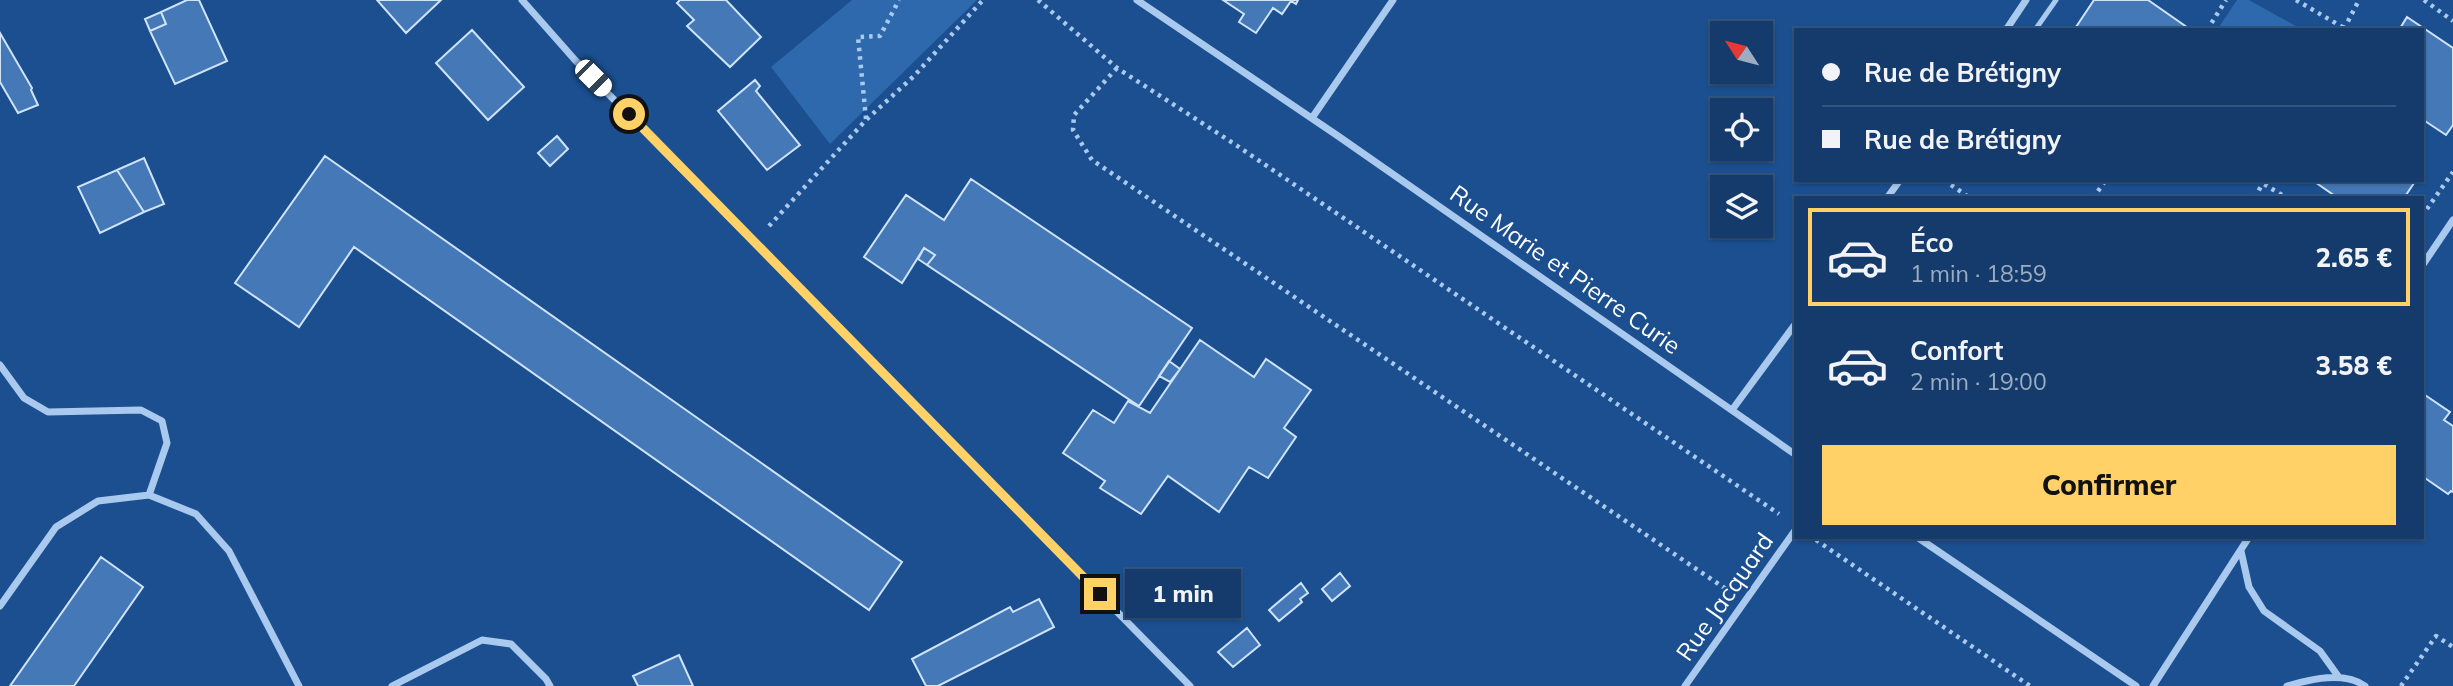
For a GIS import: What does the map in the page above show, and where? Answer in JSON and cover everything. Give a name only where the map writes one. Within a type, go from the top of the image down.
[{"type":"street","points":[[522,0],[575,60],[1191,686]]},
{"type":"street","name":"Rue Marie et Pierre Curie","points":[[1136,0],[1311,118],[1794,454]]},
{"type":"street","points":[[1311,118],[1393,0]]},
{"type":"street","points":[[2007,28],[2026,0]]},
{"type":"street","points":[[2424,262],[2453,220]]},
{"type":"street","points":[[1732,410],[1794,326]]},
{"type":"street","points":[[0,365],[24,398],[48,412],[141,410],[162,421],[167,443],[149,495]]},
{"type":"street","points":[[0,606],[56,527],[98,500],[149,495],[196,513],[229,551],[299,686]]},
{"type":"street","name":"Rue Jacquard","points":[[1685,686],[1794,532]]},
{"type":"street","points":[[1920,539],[2136,686]]},
{"type":"street","points":[[2153,686],[2248,539]]},
{"type":"street","points":[[2241,551],[2249,587],[2264,611],[2320,651],[2338,676]]},
{"type":"street","points":[[391,686],[482,640],[511,643],[546,678],[550,686]]},
{"type":"street","points":[[2287,686],[2338,676],[2358,681],[2365,686]]},
{"type":"lane","points":[[2036,28],[2056,0]]},
{"type":"path","points":[[866,120],[858,37],[880,36],[899,0]]},
{"type":"path","points":[[754,242],[866,120],[914,76],[983,0]]},
{"type":"path","points":[[1038,0],[1117,68],[1236,145],[1784,518]]},
{"type":"path","points":[[2208,28],[2227,0]]},
{"type":"path","points":[[2296,0],[2342,28]]},
{"type":"path","points":[[2345,28],[2359,0]]},
{"type":"path","points":[[2424,0],[2453,21]]},
{"type":"path","points":[[1117,68],[1074,116],[1073,130],[1092,160],[1745,602]]},
{"type":"path","points":[[2424,213],[2453,172]]},
{"type":"path","points":[[1947,182],[1966,196]]},
{"type":"path","points":[[2263,182],[2284,196]]},
{"type":"path","points":[[1816,539],[2030,686]]},
{"type":"path","points":[[2400,686],[2436,636],[2453,647]]},
{"type":"shaded area","points":[[852,0],[977,0],[830,144],[771,67]]},
{"type":"shaded area","points":[[2237,0],[2249,0],[2299,28],[2218,28]]},
{"type":"building","points":[[187,0],[199,0],[227,61],[175,84],[150,31],[166,24],[161,12]]},
{"type":"building","points":[[377,0],[441,0],[406,33]]},
{"type":"building","points":[[680,0],[726,0],[761,37],[730,67],[687,26],[694,20],[677,3]]},
{"type":"building","points":[[1223,0],[1298,0],[1296,4],[1291,1],[1282,14],[1273,8],[1256,33],[1239,22],[1244,14]]},
{"type":"building","points":[[2094,0],[2148,0],[2188,28],[2075,28]]},
{"type":"building","points":[[161,12],[166,24],[150,31],[145,19]]},
{"type":"building","points":[[2407,17],[2423,28],[2400,28]]},
{"type":"building","points":[[2424,28],[2453,48],[2453,125],[2446,135],[2424,120]]},
{"type":"building","points":[[472,30],[524,87],[488,120],[436,63]]},
{"type":"building","points":[[0,33],[32,88],[38,105],[18,113],[0,82]]},
{"type":"building","points":[[755,80],[760,86],[756,91],[800,145],[767,170],[718,111]]},
{"type":"building","points":[[557,136],[568,149],[550,166],[538,153]]},
{"type":"building","points":[[325,156],[902,562],[869,610],[354,247],[299,327],[235,283]]},
{"type":"building","points":[[144,158],[164,204],[144,212],[117,170]]},
{"type":"building","points":[[117,170],[144,212],[100,233],[78,187]]},
{"type":"building","points":[[971,179],[1192,328],[1139,406],[927,265],[935,255],[924,248],[902,283],[864,257],[906,195],[944,220]]},
{"type":"building","points":[[2315,182],[2415,182],[2405,196],[2335,196]]},
{"type":"building","points":[[924,248],[935,255],[927,265],[918,259]]},
{"type":"building","points":[[1200,340],[1254,377],[1266,359],[1311,390],[1284,428],[1296,437],[1268,478],[1249,467],[1219,512],[1168,476],[1141,514],[1100,488],[1105,481],[1063,453],[1093,410],[1114,423],[1128,401],[1150,413]]},
{"type":"building","points":[[1169,361],[1180,369],[1170,382],[1159,376]]},
{"type":"building","points":[[2424,394],[2450,412],[2444,420],[2453,426],[2453,492],[2448,494],[2424,477]]},
{"type":"building","points":[[101,557],[143,587],[74,686],[10,686]]},
{"type":"building","points":[[1340,573],[1350,586],[1332,601],[1322,589]]},
{"type":"building","points":[[1301,583],[1308,593],[1300,599],[1302,602],[1279,621],[1269,610]]},
{"type":"building","points":[[1039,599],[1054,627],[938,686],[926,686],[912,659],[1010,607],[1013,612]]},
{"type":"building","points":[[1247,628],[1260,645],[1233,667],[1218,652]]},
{"type":"building","points":[[679,655],[693,686],[638,686],[633,676]]},
{"type":"route","points":[[629,114],[1100,594]]}]
